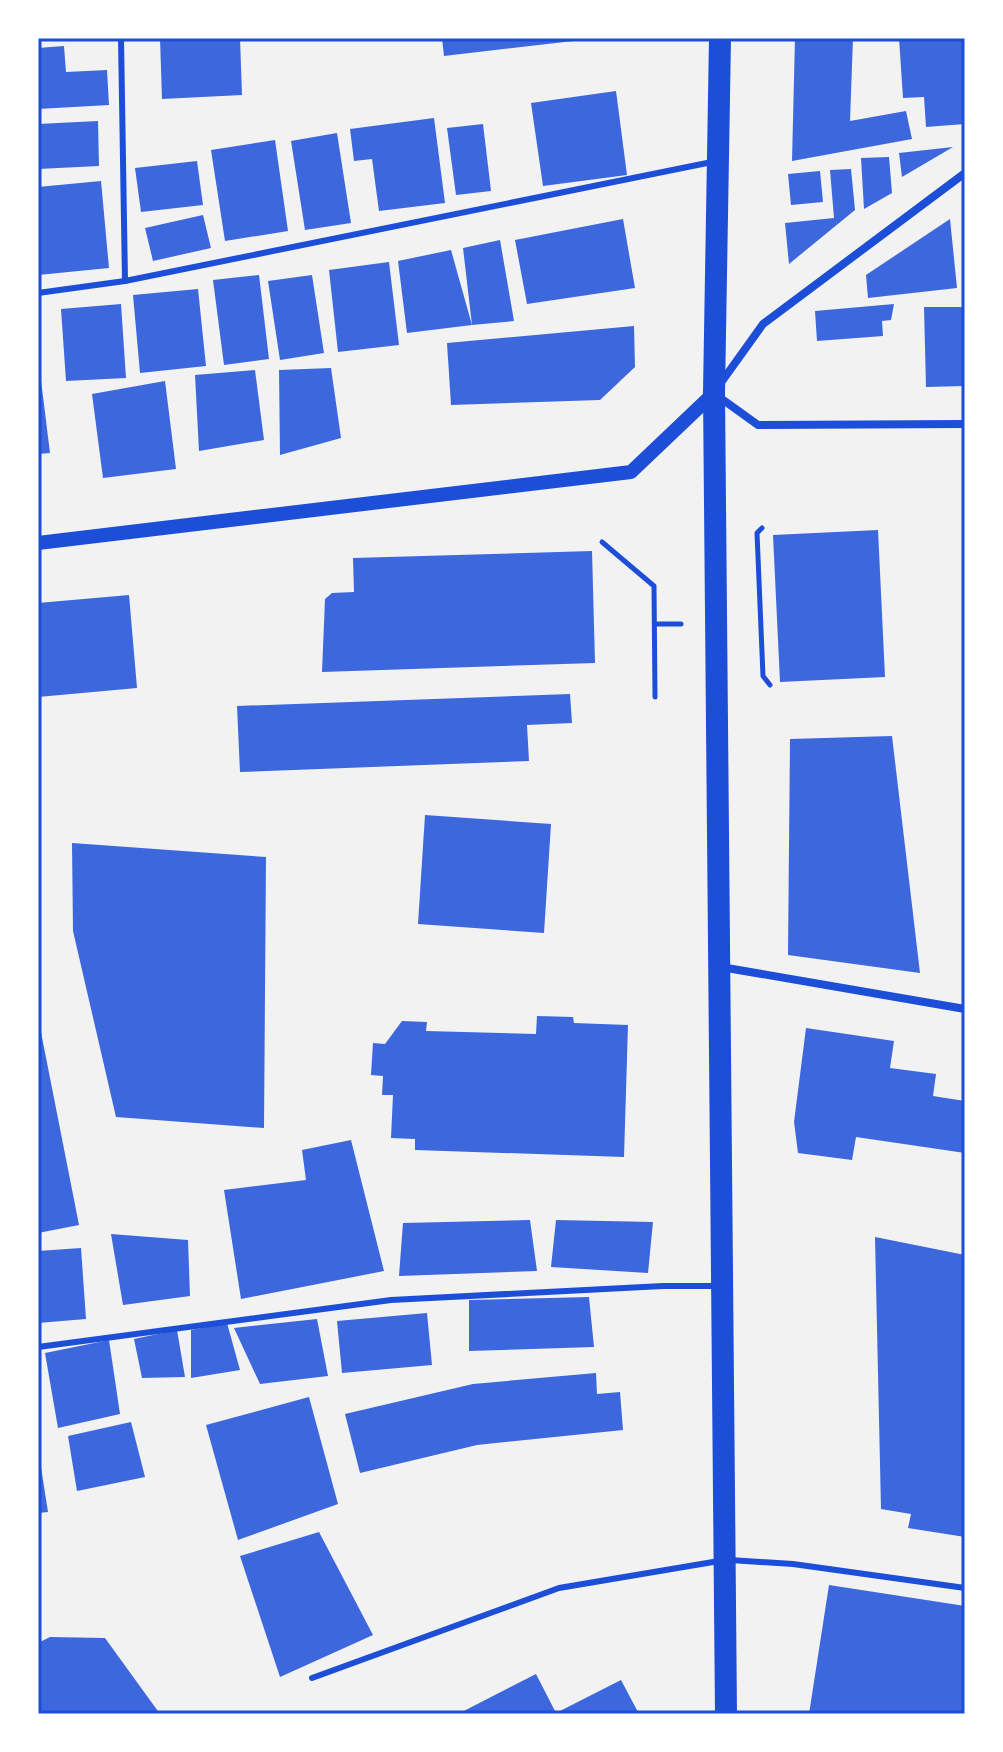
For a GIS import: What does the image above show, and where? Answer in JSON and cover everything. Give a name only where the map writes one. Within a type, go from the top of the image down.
[{"type":"highway","points":[[720,38],[715,161],[714,393],[726,1714]]},
{"type":"street","points":[[38,543],[631,472],[714,393],[763,324],[965,173]]},
{"type":"street","points":[[714,393],[758,425],[965,424]]},
{"type":"street","points":[[720,967],[965,1009]]},
{"type":"lane","points":[[121,38],[125,281]]},
{"type":"lane","points":[[38,293],[125,281],[715,161]]},
{"type":"lane","points":[[38,1347],[391,1300],[663,1286],[720,1286]]},
{"type":"lane","points":[[312,1678],[559,1588],[724,1560],[793,1564],[965,1588]]},
{"type":"path","points":[[762,528],[757,533],[763,676],[770,685]]},
{"type":"path","points":[[602,542],[654,586],[655,697]]},
{"type":"building","points":[[160,38],[240,38],[242,95],[162,99]]},
{"type":"building","points":[[442,38],[582,38],[582,40],[444,56]]},
{"type":"building","points":[[795,38],[853,38],[850,121],[906,111],[912,139],[792,161]]},
{"type":"building","points":[[899,38],[965,38],[965,124],[926,127],[924,97],[903,98]]},
{"type":"building","points":[[64,46],[66,72],[107,70],[109,105],[38,109],[38,48]]},
{"type":"building","points":[[616,91],[627,175],[543,186],[531,103]]},
{"type":"building","points":[[434,118],[445,203],[379,211],[372,159],[354,161],[350,129]]},
{"type":"building","points":[[98,121],[99,166],[38,169],[38,124]]},
{"type":"building","points":[[483,124],[491,191],[456,195],[447,128]]},
{"type":"building","points":[[337,133],[351,223],[305,230],[291,141]]},
{"type":"building","points":[[275,140],[288,231],[225,241],[211,150]]},
{"type":"building","points":[[953,147],[902,177],[899,153]]},
{"type":"building","points":[[889,157],[892,193],[864,209],[861,158]]},
{"type":"building","points":[[197,161],[203,205],[141,212],[135,168]]},
{"type":"building","points":[[851,169],[855,210],[789,264],[785,223],[834,218],[830,170]]},
{"type":"building","points":[[820,171],[823,202],[791,205],[788,174]]},
{"type":"building","points":[[101,181],[109,268],[38,275],[38,187]]},
{"type":"building","points":[[203,215],[211,248],[153,261],[145,228]]},
{"type":"building","points":[[623,219],[635,288],[527,304],[515,240]]},
{"type":"building","points":[[950,219],[957,288],[868,298],[866,275]]},
{"type":"building","points":[[500,240],[514,321],[472,325],[463,248]]},
{"type":"building","points":[[451,250],[472,325],[407,333],[398,261]]},
{"type":"building","points":[[389,262],[399,345],[338,352],[329,270]]},
{"type":"building","points":[[259,275],[269,359],[224,365],[213,280]]},
{"type":"building","points":[[312,275],[324,353],[280,360],[268,281]]},
{"type":"building","points":[[198,289],[206,366],[140,373],[133,295]]},
{"type":"building","points":[[121,304],[126,378],[66,381],[61,309]]},
{"type":"building","points":[[894,304],[891,320],[882,321],[883,336],[817,341],[815,311]]},
{"type":"building","points":[[924,307],[965,307],[965,386],[926,387]]},
{"type":"building","points":[[634,326],[635,367],[600,400],[451,405],[447,343]]},
{"type":"building","points":[[38,356],[50,453],[38,454]]},
{"type":"building","points":[[331,368],[341,438],[280,455],[279,370]]},
{"type":"building","points":[[255,370],[264,440],[199,451],[195,375]]},
{"type":"building","points":[[165,381],[176,469],[103,478],[92,394]]},
{"type":"building","points":[[878,530],[885,677],[780,682],[773,535]]},
{"type":"building","points":[[592,551],[595,663],[322,672],[325,599],[332,593],[354,592],[353,558]]},
{"type":"building","points":[[129,595],[137,688],[38,697],[38,603]]},
{"type":"building","points":[[570,694],[572,723],[527,725],[529,761],[240,772],[237,706]]},
{"type":"building","points":[[892,736],[920,973],[788,955],[790,739]]},
{"type":"building","points":[[425,815],[551,824],[544,933],[418,924]]},
{"type":"building","points":[[72,843],[266,857],[264,1128],[116,1117],[73,931]]},
{"type":"building","points":[[537,1016],[573,1017],[574,1023],[628,1025],[624,1157],[415,1150],[415,1139],[391,1138],[393,1095],[382,1095],[383,1076],[371,1075],[373,1043],[385,1044],[402,1021],[427,1022],[426,1031],[536,1034]]},
{"type":"building","points":[[38,1017],[79,1225],[38,1233]]},
{"type":"building","points":[[806,1028],[894,1041],[890,1068],[936,1074],[933,1096],[965,1101],[965,1153],[856,1137],[852,1160],[798,1153],[794,1122]]},
{"type":"building","points":[[351,1140],[384,1271],[241,1299],[224,1190],[306,1180],[302,1150]]},
{"type":"building","points":[[530,1220],[537,1271],[399,1276],[403,1223]]},
{"type":"building","points":[[556,1220],[653,1222],[648,1273],[551,1267]]},
{"type":"building","points":[[111,1234],[188,1240],[190,1296],[123,1305]]},
{"type":"building","points":[[875,1237],[965,1255],[965,1537],[908,1528],[911,1514],[881,1509]]},
{"type":"building","points":[[81,1248],[86,1319],[38,1323],[38,1251]]},
{"type":"building","points":[[589,1297],[594,1347],[469,1351],[469,1300]]},
{"type":"building","points":[[427,1313],[432,1365],[342,1373],[337,1321]]},
{"type":"building","points":[[317,1319],[328,1376],[260,1384],[234,1328]]},
{"type":"building","points":[[227,1323],[240,1370],[191,1378],[191,1330]]},
{"type":"building","points":[[177,1330],[185,1377],[142,1378],[134,1339]]},
{"type":"building","points":[[109,1340],[120,1414],[58,1428],[45,1353]]},
{"type":"building","points":[[596,1373],[597,1394],[620,1392],[623,1430],[477,1445],[360,1473],[345,1414],[473,1384]]},
{"type":"building","points":[[309,1397],[338,1504],[238,1540],[206,1425]]},
{"type":"building","points":[[131,1422],[145,1477],[77,1491],[68,1436]]},
{"type":"building","points":[[38,1461],[48,1512],[38,1513]]},
{"type":"building","points":[[319,1532],[373,1635],[280,1677],[240,1556]]},
{"type":"building","points":[[829,1585],[965,1606],[965,1714],[809,1714]]},
{"type":"building","points":[[50,1637],[105,1638],[160,1714],[38,1714],[38,1643]]},
{"type":"building","points":[[536,1674],[556,1713],[621,1680],[639,1714],[458,1714]]}]
